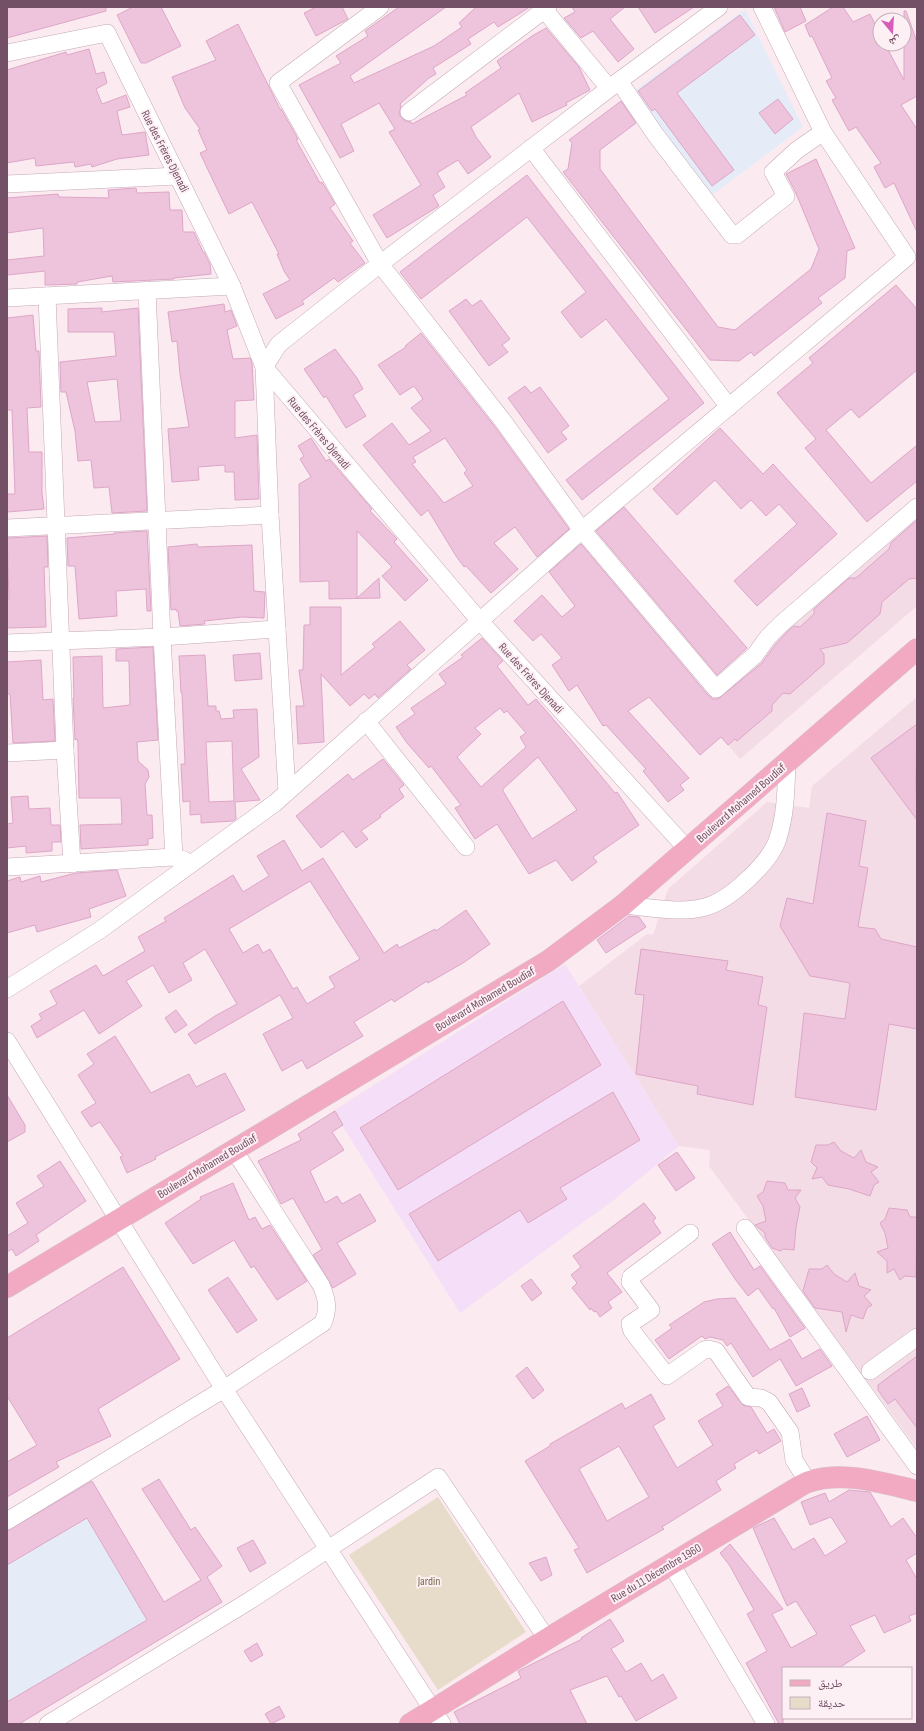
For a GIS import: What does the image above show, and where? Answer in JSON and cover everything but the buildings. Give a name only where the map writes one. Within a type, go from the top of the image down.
[{"type":"main road","name":"Boulevard Mohamed Boudiaf","points":[[7,1287],[548,961],[623,905],[688,850],[917,648]]},
{"type":"main road","name":"Rue du 11 Décembre 1960","points":[[410,1724],[437,1717],[547,1639],[808,1482],[832,1477],[874,1481],[917,1491]]},
{"type":"street","points":[[380,7],[278,83],[380,264],[503,421],[582,530],[716,689],[755,655],[768,637],[781,624],[917,507]]},
{"type":"street","points":[[7,989],[100,930],[275,803],[366,720],[582,530],[907,256],[823,132],[762,7]]},
{"type":"street","points":[[409,112],[545,8],[614,84],[656,134],[732,235],[737,235],[786,196],[773,172],[797,150],[823,132]]},
{"type":"street","points":[[287,792],[270,515],[264,367],[279,344],[380,264],[714,9]]},
{"type":"street","name":"Rue des Frères Djenadi","points":[[7,53],[107,33],[232,286],[264,367],[479,620],[688,850]]},
{"type":"street","points":[[531,148],[729,406]]},
{"type":"street","points":[[7,184],[178,176]]},
{"type":"street","points":[[7,298],[232,286]]},
{"type":"street","points":[[148,290],[162,637],[174,857]]},
{"type":"street","points":[[48,296],[65,750],[72,864]]},
{"type":"street","points":[[7,528],[270,515]]},
{"type":"street","points":[[7,643],[162,637],[277,629]]},
{"type":"street","points":[[366,720],[466,847]]},
{"type":"street","points":[[7,753],[65,750]]},
{"type":"street","points":[[623,905],[690,910],[706,907],[738,889],[763,863],[778,839],[785,804],[787,762]]},
{"type":"street","points":[[7,867],[174,857],[192,862]]},
{"type":"street","points":[[7,1041],[224,1389],[437,1717]]},
{"type":"street","points":[[7,1521],[224,1389],[323,1323],[327,1313],[327,1298],[321,1285],[234,1150]]},
{"type":"street","points":[[745,1228],[917,1466]]},
{"type":"street","points":[[690,1233],[631,1277],[630,1282],[651,1310],[630,1324],[632,1331],[667,1376],[704,1350],[708,1348],[716,1351],[748,1397],[761,1398],[769,1402],[790,1432],[794,1460],[808,1482]]},
{"type":"street","points":[[870,1371],[917,1338]]},
{"type":"street","points":[[48,1724],[249,1601],[438,1477],[547,1639]]},
{"type":"street","points":[[671,1564],[766,1724]]},
{"type":"shaded area","points":[[745,9],[803,127],[708,198],[630,94]]},
{"type":"shaded area","points":[[917,511],[917,606],[740,759],[693,705]]},
{"type":"shaded area","points":[[917,697],[917,1448],[709,1166],[710,1150],[679,1146],[579,986],[647,934],[653,935],[668,889],[767,802],[809,808],[812,786]]},
{"type":"shaded area","points":[[565,964],[679,1146],[615,1199],[460,1313],[333,1111]]},
{"type":"shaded area","points":[[92,1481],[179,1628],[7,1724],[7,1531]]},
{"type":"green space","name":"Jardin","points":[[438,1497],[526,1632],[438,1690],[349,1555]]}]
